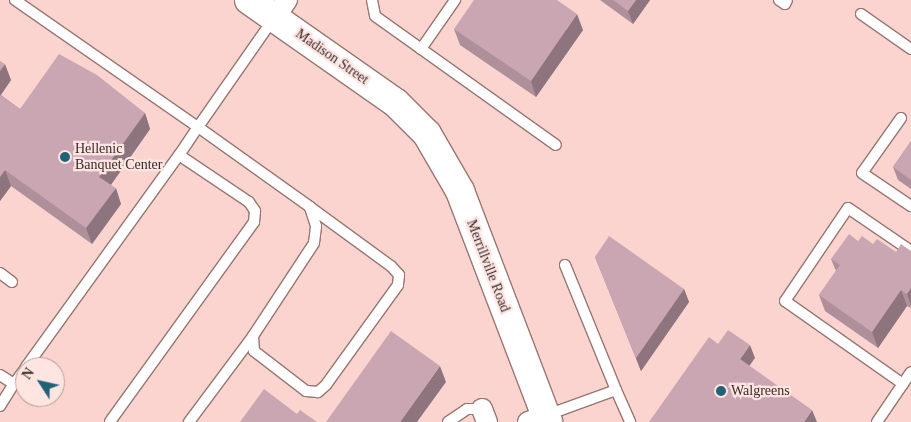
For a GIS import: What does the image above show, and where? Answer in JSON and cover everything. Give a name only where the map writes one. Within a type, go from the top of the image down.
[{"type":"street","name":"Madison Street","points":[[249,0],[281,8],[413,118]]},
{"type":"street","name":"Merrillville Road","points":[[413,118],[441,154],[460,192],[540,420]]},
{"type":"lane","points":[[15,0],[310,207],[391,266],[399,275],[398,285],[326,385],[318,392],[306,391],[254,351],[253,336]]},
{"type":"lane","points":[[372,0],[375,16],[556,144]]},
{"type":"lane","points":[[421,49],[455,0]]},
{"type":"lane","points":[[779,0],[785,4],[787,0]]},
{"type":"lane","points":[[34,357],[179,155],[281,8]]},
{"type":"lane","points":[[861,14],[911,49]]},
{"type":"lane","points":[[901,118],[862,173],[911,206]]},
{"type":"lane","points":[[110,422],[254,222],[255,212],[249,202],[179,155]]},
{"type":"lane","points":[[189,422],[253,336],[314,243],[316,226],[310,207]]},
{"type":"lane","points":[[903,384],[784,301],[848,208],[911,251]]},
{"type":"lane","points":[[565,265],[630,422]]},
{"type":"lane","points":[[0,273],[12,282]]},
{"type":"lane","points":[[877,422],[911,372]]},
{"type":"lane","points":[[0,374],[14,384],[0,406]]},
{"type":"lane","points":[[540,420],[616,390]]},
{"type":"lane","points":[[448,422],[467,409],[484,415]]},
{"type":"building","points":[[474,0],[557,0],[577,14],[531,81],[454,29]]},
{"type":"building","points":[[613,0],[636,0],[628,11]]},
{"type":"building","name":"Hellenic Banquet Center","points":[[59,54],[97,75],[145,113],[99,177],[116,188],[86,228],[5,170],[0,177],[0,95],[20,109]]},
{"type":"building","points":[[0,61],[5,64],[0,71]]},
{"type":"building","points":[[911,141],[911,180],[893,167]]},
{"type":"building","points":[[849,234],[858,241],[862,236],[873,244],[877,239],[896,252],[901,244],[911,251],[911,288],[907,294],[901,290],[872,332],[819,295],[840,265],[831,259]]},
{"type":"building","points":[[609,236],[684,289],[636,358],[595,257]]},
{"type":"building","name":"Walgreens","points":[[728,330],[750,345],[740,359],[812,410],[804,422],[649,422],[709,337],[718,344]]},
{"type":"building","points":[[391,331],[440,366],[400,422],[326,422]]},
{"type":"building","points":[[264,389],[297,414],[300,410],[317,422],[240,422]]},
{"type":"place","name":"Hellenic Banquet Center","points":[[65,157]]},
{"type":"place","name":"Walgreens","points":[[721,391]]}]
